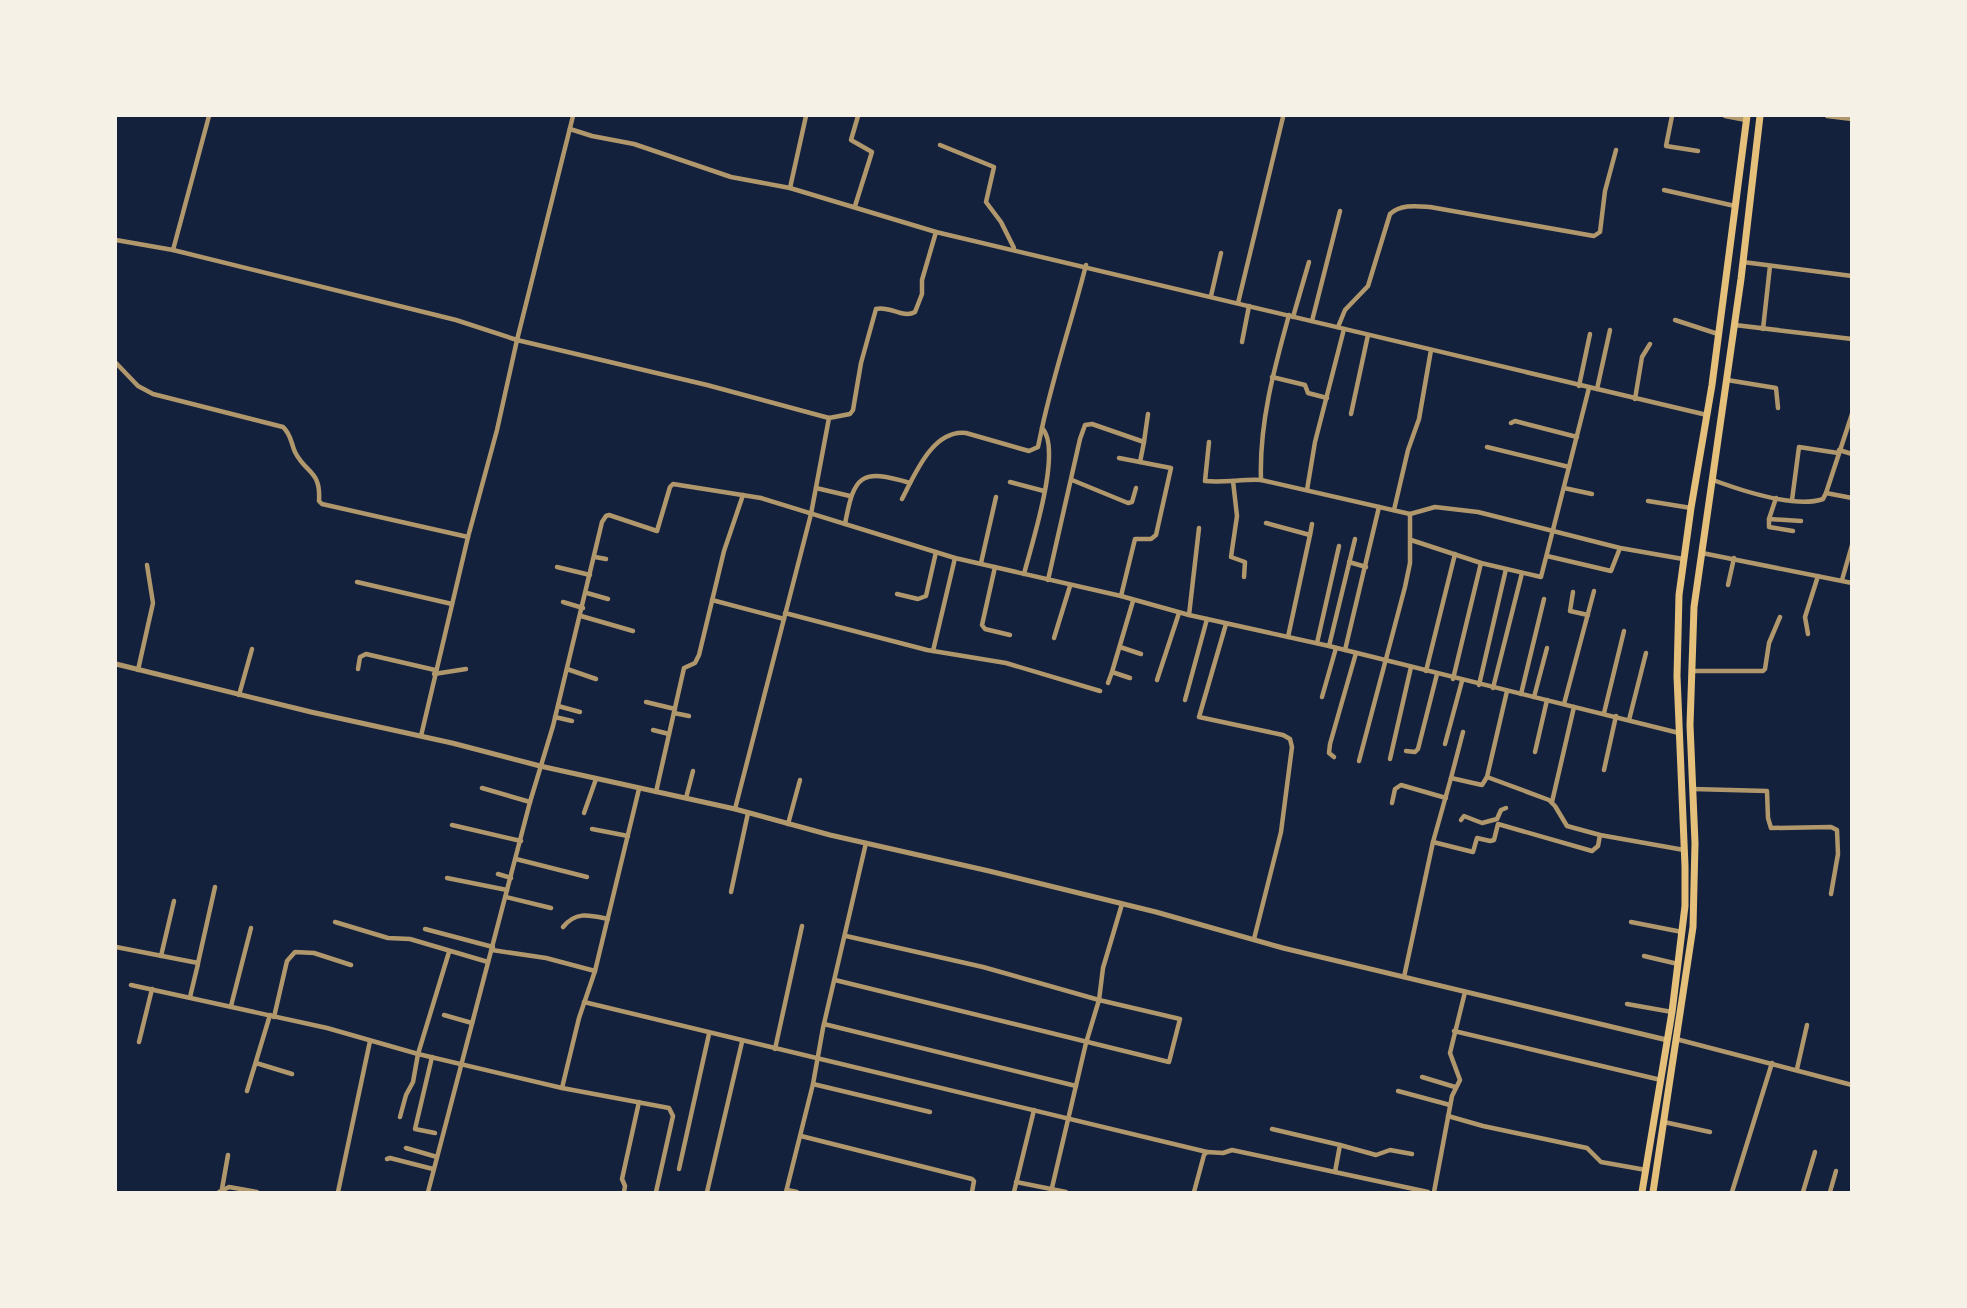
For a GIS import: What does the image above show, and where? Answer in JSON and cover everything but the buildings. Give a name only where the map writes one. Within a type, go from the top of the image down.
[{"type":"highway","points":[[1653,1192],[1693,927],[1695,843],[1691,671],[1694,607],[1735,325],[1760,116]]},
{"type":"highway","points":[[1642,1192],[1683,932],[1684,850],[1676,648],[1684,559],[1727,276],[1747,118]]},
{"type":"highway","points":[[1727,276],[1741,279]]},
{"type":"street","points":[[173,250],[209,116]]},
{"type":"street","points":[[421,736],[573,116]]},
{"type":"street","points":[[790,188],[806,116]]},
{"type":"street","points":[[855,206],[872,152],[851,140],[858,116]]},
{"type":"street","points":[[1672,116],[1666,146],[1698,151]]},
{"type":"street","points":[[1725,116],[1747,118]]},
{"type":"street","points":[[1827,116],[1852,119]]},
{"type":"street","points":[[1238,303],[1283,117]]},
{"type":"street","points":[[570,128],[593,136],[634,144],[731,177],[790,188],[936,232],[1086,265],[1707,415]]},
{"type":"street","points":[[940,145],[994,167],[986,202],[1001,222],[1015,249]]},
{"type":"street","points":[[1307,490],[1345,310],[1368,286],[1390,214],[1395,209],[1408,206],[1430,206],[1594,236],[1600,232],[1605,191],[1616,150]]},
{"type":"street","points":[[1664,190],[1735,206]]},
{"type":"street","points":[[1312,321],[1340,211]]},
{"type":"street","points":[[116,240],[173,250],[456,320],[517,340],[707,385],[829,418],[850,414],[853,410],[861,363],[876,309],[881,307],[907,315],[915,312],[923,291],[922,280],[936,232]]},
{"type":"street","points":[[1211,296],[1221,253]]},
{"type":"street","points":[[1261,480],[1262,446],[1272,377],[1309,262]]},
{"type":"street","points":[[1743,262],[1852,275]]},
{"type":"street","points":[[902,499],[930,452],[947,435],[966,433],[1029,451],[1038,447],[1052,382],[1066,342],[1086,265]]},
{"type":"street","points":[[1763,329],[1770,266]]},
{"type":"street","points":[[1242,342],[1249,306]]},
{"type":"street","points":[[1675,320],[1718,334]]},
{"type":"street","points":[[1735,325],[1852,339]]},
{"type":"street","points":[[1597,389],[1610,330]]},
{"type":"street","points":[[1579,386],[1590,334]]},
{"type":"street","points":[[1351,414],[1368,335]]},
{"type":"street","points":[[1635,399],[1643,357],[1650,344]]},
{"type":"street","points":[[1394,510],[1408,450],[1419,419],[1431,350]]},
{"type":"street","points":[[116,363],[138,386],[153,394],[283,427],[290,435],[300,459],[314,473],[319,488],[319,501],[324,505],[468,537]]},
{"type":"street","points":[[1272,377],[1305,385],[1308,393],[1327,398]]},
{"type":"street","points":[[1726,380],[1776,388],[1778,408]]},
{"type":"street","points":[[1411,540],[1481,563],[1541,576],[1589,388]]},
{"type":"street","points":[[1140,462],[1148,414]]},
{"type":"street","points":[[1713,480],[1750,493],[1776,498],[1823,499],[1852,414]]},
{"type":"street","points":[[735,809],[811,514],[829,418]]},
{"type":"street","points":[[1511,422],[1577,437]]},
{"type":"street","points":[[1048,580],[1085,425],[1092,424],[1144,442]]},
{"type":"street","points":[[1024,574],[1048,479],[1048,435],[1042,428]]},
{"type":"street","points":[[1209,442],[1205,481],[1261,480],[1410,514],[1435,507],[1456,508],[1620,548],[1684,559]]},
{"type":"street","points":[[1487,447],[1569,467]]},
{"type":"street","points":[[1792,500],[1799,447],[1852,454]]},
{"type":"street","points":[[1119,458],[1171,468],[1156,535],[1151,540],[1135,540],[1121,597]]},
{"type":"street","points":[[845,524],[850,496],[859,481],[873,475],[910,483]]},
{"type":"street","points":[[1072,480],[1128,503],[1132,502],[1136,488]]},
{"type":"street","points":[[1236,480],[1237,516],[1231,557],[1245,562],[1244,577]]},
{"type":"street","points":[[1010,482],[1044,491]]},
{"type":"street","points":[[428,1192],[530,802],[558,706],[602,522],[606,516],[658,530],[671,485],[784,504],[955,558],[1179,613],[1317,643],[1679,733]]},
{"type":"street","points":[[816,488],[850,496]]},
{"type":"street","points":[[1564,488],[1591,494]]},
{"type":"street","points":[[1826,493],[1852,498]]},
{"type":"street","points":[[656,792],[684,668],[696,662],[727,539],[736,522],[743,495]]},
{"type":"street","points":[[981,563],[996,497]]},
{"type":"street","points":[[1776,498],[1768,525],[1772,529],[1793,531]]},
{"type":"street","points":[[1648,501],[1691,508]]},
{"type":"street","points":[[1345,650],[1379,507]]},
{"type":"street","points":[[1359,761],[1405,587],[1410,562],[1410,514]]},
{"type":"street","points":[[1769,519],[1801,521]]},
{"type":"street","points":[[1266,523],[1310,535]]},
{"type":"street","points":[[1287,637],[1312,524]]},
{"type":"street","points":[[1189,615],[1199,528]]},
{"type":"street","points":[[1329,646],[1355,540]]},
{"type":"street","points":[[1842,580],[1852,545]]},
{"type":"street","points":[[1317,643],[1339,546]]},
{"type":"street","points":[[1547,556],[1611,572],[1620,548]]},
{"type":"street","points":[[897,594],[918,599],[926,596],[936,552]]},
{"type":"street","points":[[1702,553],[1852,583]]},
{"type":"street","points":[[1426,671],[1455,555]]},
{"type":"street","points":[[595,557],[606,559]]},
{"type":"street","points":[[933,651],[955,558]]},
{"type":"street","points":[[1728,585],[1734,558]]},
{"type":"street","points":[[1349,562],[1366,567]]},
{"type":"street","points":[[1454,679],[1481,563]]},
{"type":"street","points":[[138,670],[153,603],[147,565]]},
{"type":"street","points":[[557,567],[590,575]]},
{"type":"street","points":[[995,567],[982,625],[985,629],[1010,635]]},
{"type":"street","points":[[1479,685],[1506,569]]},
{"type":"street","points":[[1493,688],[1522,573]]},
{"type":"street","points":[[1808,634],[1805,617],[1818,576]]},
{"type":"street","points":[[357,582],[452,604]]},
{"type":"street","points":[[1054,638],[1070,586]]},
{"type":"street","points":[[1564,704],[1594,591]]},
{"type":"street","points":[[1573,592],[1570,611],[1588,615]]},
{"type":"street","points":[[587,593],[608,599]]},
{"type":"street","points":[[1521,694],[1544,598]]},
{"type":"street","points":[[712,600],[933,651],[1006,663],[1100,691]]},
{"type":"street","points":[[1108,683],[1133,601]]},
{"type":"street","points":[[562,602],[583,608]]},
{"type":"street","points":[[1157,680],[1179,613]]},
{"type":"street","points":[[581,616],[633,631]]},
{"type":"street","points":[[1691,671],[1764,670],[1769,643],[1780,617]]},
{"type":"street","points":[[1185,700],[1207,619]]},
{"type":"street","points":[[1226,624],[1199,717],[1283,736],[1290,739],[1292,747],[1281,832],[1254,939]]},
{"type":"street","points":[[1604,713],[1624,631]]},
{"type":"street","points":[[1120,647],[1141,654]]},
{"type":"street","points":[[1322,697],[1336,648]]},
{"type":"street","points":[[1534,697],[1547,648]]},
{"type":"street","points":[[239,695],[251,649]]},
{"type":"street","points":[[1334,757],[1329,753],[1329,744],[1356,653]]},
{"type":"street","points":[[1629,720],[1646,653]]},
{"type":"street","points":[[358,669],[360,657],[366,654],[435,672],[466,669]]},
{"type":"street","points":[[116,664],[540,766],[735,809],[1122,904],[1289,949],[1667,1040]]},
{"type":"street","points":[[1390,759],[1411,667]]},
{"type":"street","points":[[566,669],[596,679]]},
{"type":"street","points":[[1112,672],[1130,678]]},
{"type":"street","points":[[1406,751],[1415,752],[1418,749],[1437,674]]},
{"type":"street","points":[[1445,744],[1462,681]]},
{"type":"street","points":[[1451,778],[1482,785],[1487,777],[1507,691]]},
{"type":"street","points":[[1535,752],[1547,700]]},
{"type":"street","points":[[646,702],[689,716]]},
{"type":"street","points":[[558,706],[580,712]]},
{"type":"street","points":[[1552,802],[1574,707]]},
{"type":"street","points":[[555,716],[572,721]]},
{"type":"street","points":[[1604,770],[1616,716]]},
{"type":"street","points":[[653,730],[669,734]]},
{"type":"street","points":[[1404,977],[1433,842],[1463,732]]},
{"type":"street","points":[[686,798],[693,771]]},
{"type":"street","points":[[1487,777],[1552,802],[1567,827],[1684,850]]},
{"type":"street","points":[[584,813],[596,779]]},
{"type":"street","points":[[788,824],[800,779]]},
{"type":"street","points":[[1392,803],[1395,789],[1401,785],[1446,798]]},
{"type":"street","points":[[482,788],[530,802]]},
{"type":"street","points":[[562,1088],[584,1002],[595,971],[639,789]]},
{"type":"street","points":[[1692,789],[1767,791],[1768,825],[1771,828],[1831,827],[1837,830],[1838,853],[1831,894]]},
{"type":"street","points":[[1433,842],[1471,852],[1477,838],[1494,840],[1501,810],[1506,808]]},
{"type":"street","points":[[731,892],[748,813]]},
{"type":"street","points":[[1461,820],[1464,816],[1482,823],[1497,822],[1592,851],[1598,846],[1600,835]]},
{"type":"street","points":[[452,825],[521,841]]},
{"type":"street","points":[[592,829],[628,836]]},
{"type":"street","points":[[797,1192],[787,1191],[866,843]]},
{"type":"street","points":[[516,859],[587,877]]},
{"type":"street","points":[[498,874],[511,878]]},
{"type":"street","points":[[447,878],[507,890]]},
{"type":"street","points":[[190,997],[215,887]]},
{"type":"street","points":[[506,897],[551,908]]},
{"type":"street","points":[[161,956],[174,901]]},
{"type":"street","points":[[1051,1191],[1086,1042],[1099,1000],[1103,968],[1122,904]]},
{"type":"street","points":[[563,927],[569,919],[580,915],[608,919]]},
{"type":"street","points":[[335,922],[388,938],[410,939],[488,962]]},
{"type":"street","points":[[1632,922],[1683,932]]},
{"type":"street","points":[[775,1049],[802,926]]},
{"type":"street","points":[[230,1006],[251,928]]},
{"type":"street","points":[[425,929],[492,948],[595,971]]},
{"type":"street","points":[[835,980],[1169,1062],[1180,1019],[1099,1000],[983,967],[846,936]]},
{"type":"street","points":[[116,947],[198,963]]},
{"type":"street","points":[[247,1091],[287,961],[295,952],[314,953],[351,965]]},
{"type":"street","points":[[400,1117],[413,1082],[418,1054],[449,952]]},
{"type":"street","points":[[1644,956],[1679,965]]},
{"type":"street","points":[[131,985],[327,1028],[418,1054],[562,1088],[669,1108],[673,1113],[656,1192]]},
{"type":"street","points":[[139,1042],[152,989]]},
{"type":"street","points":[[1434,1192],[1450,1105],[1460,1077],[1450,1054],[1465,992]]},
{"type":"street","points":[[584,1002],[1207,1152],[1240,1152],[1428,1192]]},
{"type":"street","points":[[1627,1004],[1672,1012]]},
{"type":"street","points":[[444,1015],[472,1023]]},
{"type":"street","points":[[824,1024],[1076,1086]]},
{"type":"street","points":[[1797,1069],[1807,1025]]},
{"type":"street","points":[[1454,1031],[1661,1080]]},
{"type":"street","points":[[679,1169],[709,1034]]},
{"type":"street","points":[[1676,1039],[1852,1085]]},
{"type":"street","points":[[338,1192],[370,1041]]},
{"type":"street","points":[[707,1192],[742,1042]]},
{"type":"street","points":[[432,1057],[415,1129],[435,1133]]},
{"type":"street","points":[[256,1063],[292,1074]]},
{"type":"street","points":[[1732,1192],[1772,1063]]},
{"type":"street","points":[[1422,1077],[1455,1087]]},
{"type":"street","points":[[813,1084],[930,1112]]},
{"type":"street","points":[[1398,1091],[1450,1105]]},
{"type":"street","points":[[624,1192],[622,1179],[639,1102]]},
{"type":"street","points":[[1014,1192],[1034,1110]]},
{"type":"street","points":[[1448,1116],[1587,1149],[1601,1161],[1646,1170]]},
{"type":"street","points":[[1664,1122],[1710,1132]]},
{"type":"street","points":[[1272,1129],[1376,1156],[1390,1150],[1412,1154]]},
{"type":"street","points":[[801,1136],[972,1179],[972,1192]]},
{"type":"street","points":[[1335,1172],[1340,1145]]},
{"type":"street","points":[[406,1148],[437,1157]]},
{"type":"street","points":[[1194,1192],[1207,1152]]},
{"type":"street","points":[[1803,1192],[1815,1152]]},
{"type":"street","points":[[220,1191],[229,1155]]},
{"type":"street","points":[[387,1159],[433,1169]]},
{"type":"street","points":[[1830,1192],[1836,1171]]},
{"type":"street","points":[[1016,1181],[1051,1191],[1066,1192]]},
{"type":"street","points":[[220,1191],[229,1186],[254,1192]]}]
